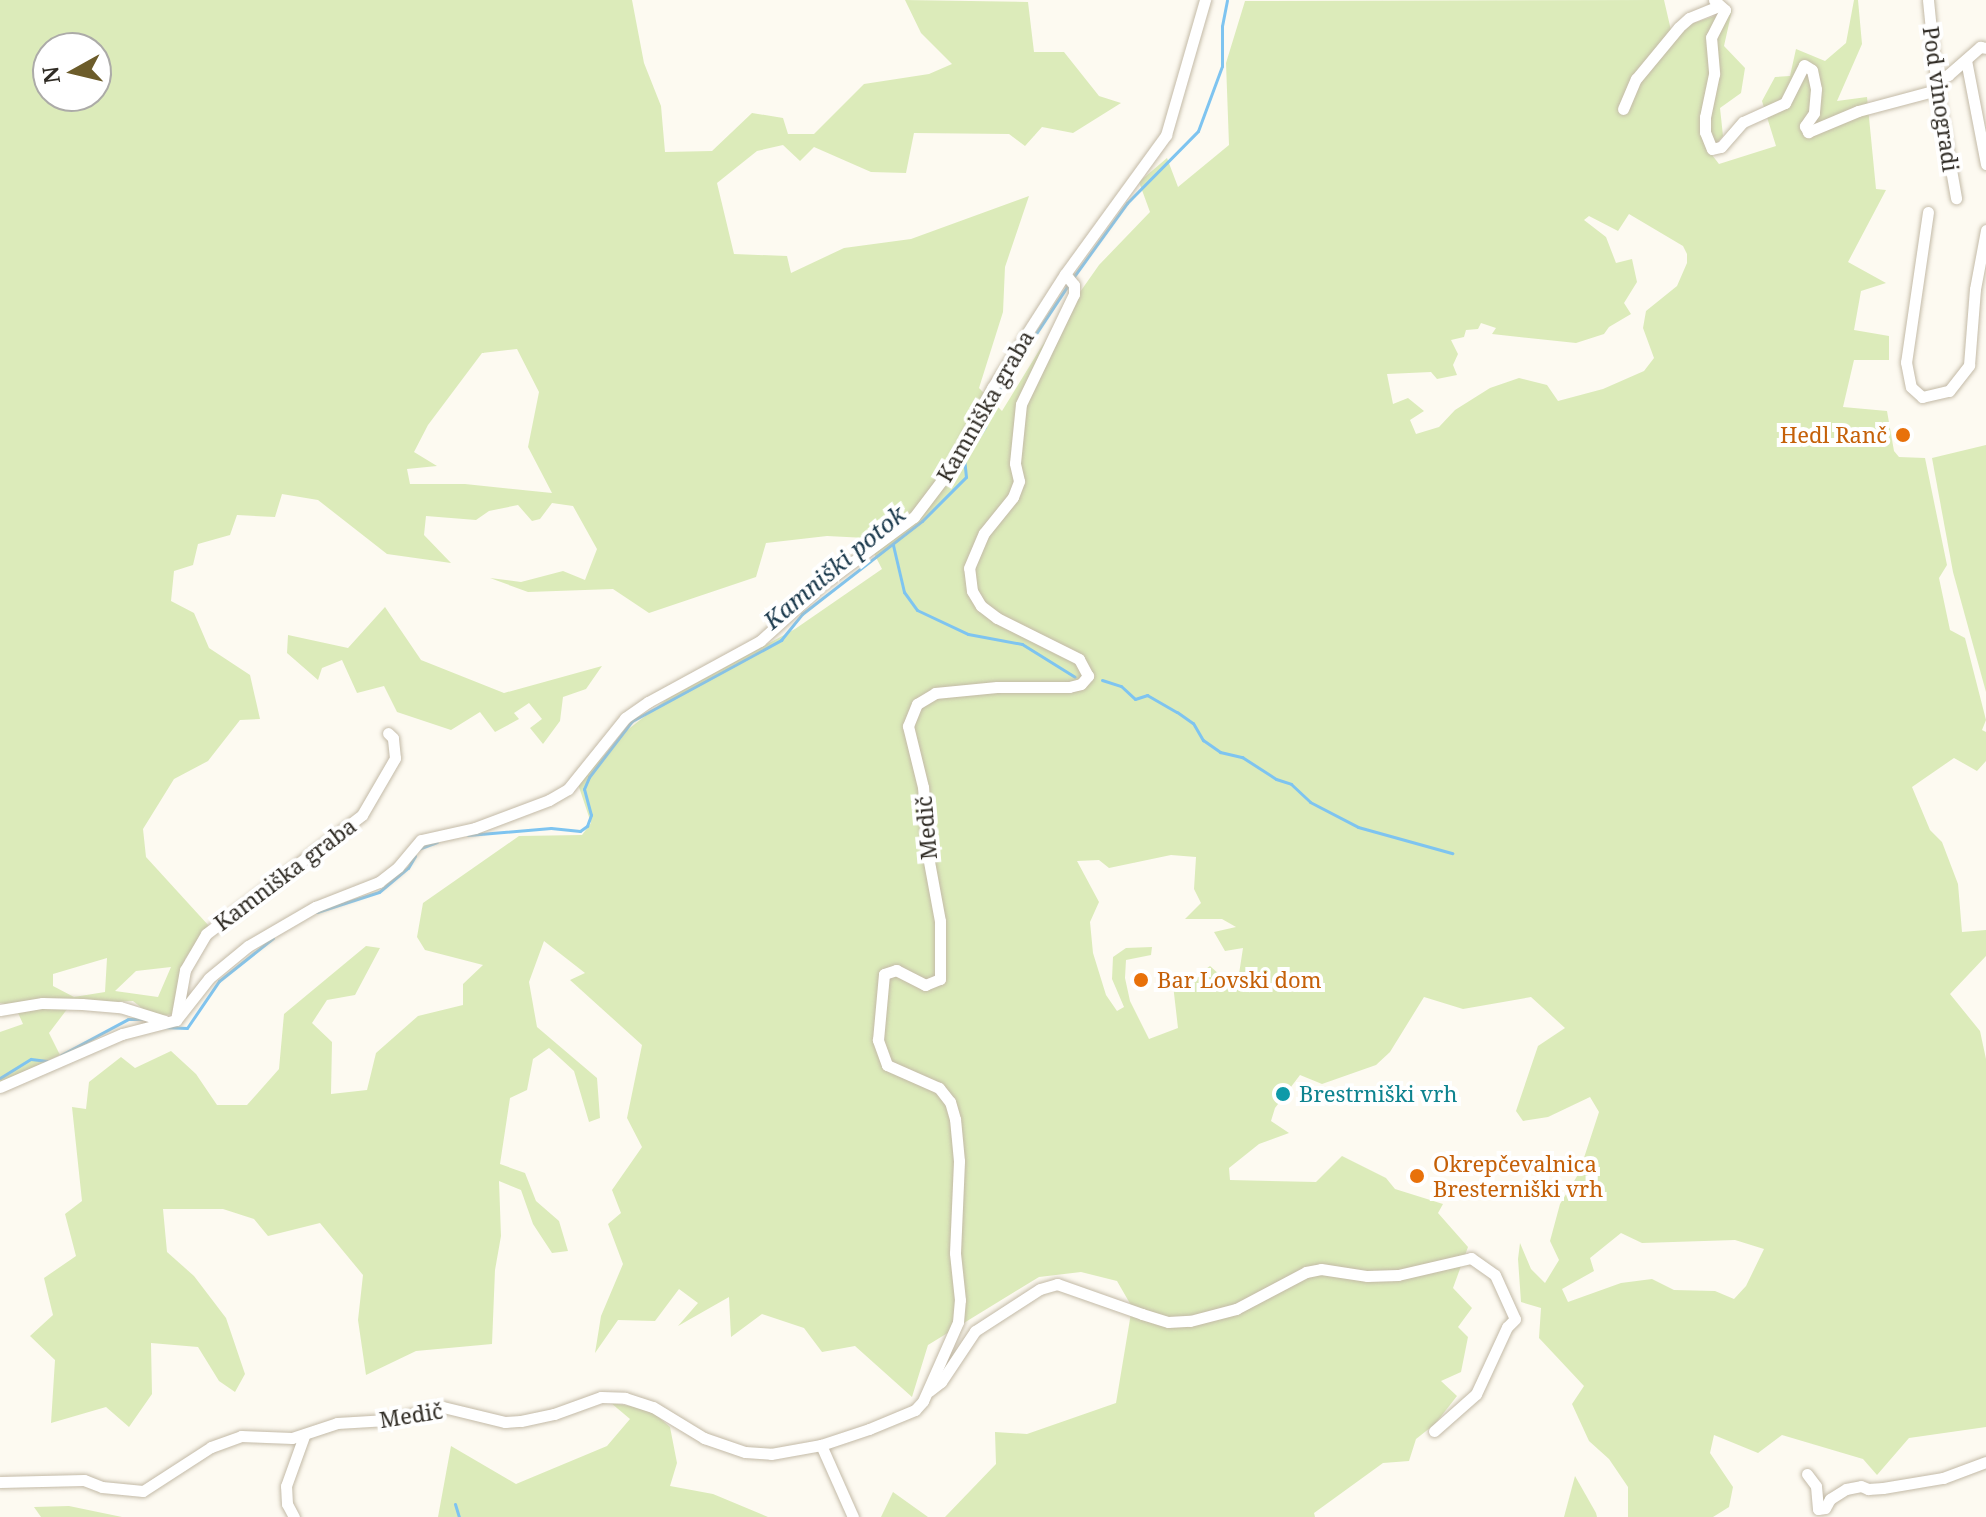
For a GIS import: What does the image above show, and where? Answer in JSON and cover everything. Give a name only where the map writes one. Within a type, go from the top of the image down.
[{"type":"street","name":"Kamniška graba","points":[[162,1023],[248,946],[315,907],[379,882],[398,867],[421,840],[475,828],[549,800],[568,789],[625,718],[648,702],[760,641],[823,584],[914,517],[952,467],[992,388],[1166,135],[1205,0]]},
{"type":"street","name":"Pod vinogradi","points":[[1928,0],[1937,85],[1956,198]]},
{"type":"street","points":[[1623,109],[1636,79],[1679,27],[1716,3],[1723,6],[1725,15],[1711,37],[1714,74],[1705,132],[1712,149],[1721,147],[1743,122],[1785,103],[1804,65],[1812,70],[1816,89],[1814,113],[1805,126],[1808,132],[1858,111],[1937,85],[1980,47],[1986,48]]},
{"type":"street","points":[[1966,60],[1986,164]]},
{"type":"street","points":[[1928,212],[1906,362],[1911,387],[1922,397],[1949,391],[1969,365],[1975,289],[1986,230]]},
{"type":"street","name":"Medič","points":[[0,1482],[84,1480],[102,1487],[143,1491],[224,1441],[241,1436],[279,1439],[304,1436],[337,1423],[387,1420],[443,1407],[505,1422],[554,1414],[601,1397],[625,1398],[653,1407],[704,1438],[745,1452],[771,1454],[821,1445],[915,1410],[929,1391],[936,1366],[958,1322],[960,1300],[955,1253],[959,1183],[955,1119],[950,1102],[939,1088],[887,1065],[878,1040],[884,974],[896,970],[925,985],[940,979],[940,921],[928,856],[923,787],[908,726],[917,704],[935,693],[997,687],[1076,686],[1088,676],[1079,659],[997,618],[981,606],[972,591],[969,568],[984,533],[1013,497],[1019,481],[1015,463],[1021,404],[1074,294],[1069,279]]},
{"type":"street","name":"Kamniška graba","points":[[162,1023],[185,970],[206,934],[362,815],[395,758],[395,746],[388,733]]},
{"type":"street","points":[[0,1010],[42,1003],[120,1007],[162,1023]]},
{"type":"street","points":[[0,1087],[94,1045],[162,1023]]},
{"type":"street","points":[[929,1391],[941,1382],[975,1331],[1040,1289],[1057,1284],[1168,1322],[1190,1321],[1236,1309],[1306,1272],[1321,1269],[1367,1276],[1398,1275],[1447,1261],[1471,1258],[1495,1275],[1515,1319],[1507,1327],[1476,1394],[1434,1431]]},
{"type":"street","points":[[294,1517],[287,1504],[286,1486],[304,1436]]},
{"type":"street","points":[[821,1445],[853,1517]]},
{"type":"street","points":[[1807,1474],[1816,1486],[1818,1509],[1825,1508],[1830,1499],[1846,1489],[1861,1486],[1883,1488],[1943,1478],[1986,1462]]},
{"type":"green space","points":[[0,0],[632,0],[644,63],[661,106],[665,152],[712,151],[752,113],[783,118],[788,134],[814,134],[864,84],[929,74],[952,64],[921,33],[905,0],[1028,2],[1034,52],[1064,52],[1099,96],[1121,103],[1073,133],[1042,127],[1025,146],[1009,134],[914,133],[906,173],[871,172],[814,147],[800,161],[783,145],[757,151],[717,183],[734,254],[787,256],[791,273],[844,248],[911,239],[1029,196],[1005,267],[1003,312],[979,388],[1002,411],[1040,349],[1099,265],[1150,212],[1139,182],[1167,158],[1178,187],[1229,145],[1226,63],[1245,1],[1664,0],[1673,39],[1691,24],[1732,10],[1724,46],[1745,68],[1741,93],[1720,108],[1723,136],[1709,151],[1719,164],[1776,146],[1762,101],[1775,77],[1790,76],[1796,49],[1825,61],[1846,43],[1854,0],[1858,0],[1862,44],[1837,101],[1867,97],[1876,189],[1886,190],[1848,262],[1886,283],[1861,291],[1854,330],[1889,336],[1889,360],[1854,360],[1843,407],[1887,411],[1894,451],[1899,457],[1925,458],[1947,565],[1939,578],[1950,630],[1965,638],[1986,720],[1982,730],[1986,732],[1986,761],[1977,771],[1954,758],[1912,787],[1930,830],[1942,842],[1958,884],[1962,932],[1986,930],[1986,956],[1950,994],[1980,1031],[1986,1059],[1986,1427],[1909,1438],[1877,1475],[1863,1459],[1782,1435],[1758,1453],[1714,1435],[1710,1453],[1733,1487],[1729,1507],[1713,1517],[1628,1517],[1628,1487],[1609,1459],[1589,1441],[1572,1404],[1584,1386],[1539,1338],[1541,1308],[1521,1302],[1520,1243],[1531,1269],[1545,1283],[1559,1260],[1550,1241],[1560,1204],[1579,1173],[1599,1112],[1590,1097],[1548,1117],[1523,1121],[1516,1111],[1538,1046],[1565,1028],[1531,997],[1463,1009],[1424,997],[1390,1052],[1376,1065],[1322,1084],[1300,1075],[1275,1108],[1271,1121],[1289,1133],[1259,1144],[1229,1168],[1230,1180],[1316,1182],[1342,1156],[1386,1178],[1395,1189],[1443,1204],[1438,1213],[1468,1247],[1453,1288],[1472,1308],[1458,1327],[1468,1337],[1461,1372],[1441,1381],[1457,1396],[1435,1424],[1416,1439],[1409,1461],[1383,1463],[1314,1513],[1315,1517],[945,1517],[996,1464],[995,1432],[1027,1434],[1116,1403],[1132,1307],[1117,1281],[1081,1272],[1039,1277],[928,1345],[912,1397],[855,1346],[822,1352],[804,1328],[762,1314],[731,1337],[729,1297],[678,1326],[698,1303],[679,1289],[655,1321],[618,1320],[595,1353],[601,1316],[623,1264],[608,1224],[621,1213],[612,1190],[642,1147],[627,1118],[642,1045],[570,980],[585,973],[544,941],[529,982],[537,1027],[597,1078],[600,1118],[589,1122],[574,1071],[549,1048],[533,1059],[527,1090],[510,1098],[500,1164],[525,1173],[536,1201],[559,1221],[568,1251],[552,1253],[533,1224],[521,1190],[499,1181],[501,1236],[495,1270],[492,1344],[416,1351],[366,1375],[358,1320],[363,1275],[320,1223],[268,1236],[254,1219],[223,1209],[163,1209],[167,1252],[194,1276],[226,1318],[245,1374],[235,1392],[219,1381],[198,1347],[151,1343],[152,1394],[129,1427],[106,1407],[51,1423],[55,1360],[30,1336],[53,1315],[44,1278],[76,1256],[65,1214],[82,1201],[72,1107],[86,1109],[89,1082],[121,1057],[135,1068],[171,1051],[196,1074],[217,1105],[247,1105],[279,1069],[284,1014],[366,946],[380,948],[355,995],[327,1000],[312,1023],[332,1042],[331,1094],[367,1090],[376,1053],[418,1016],[463,1005],[463,984],[483,965],[425,950],[417,937],[423,903],[519,836],[582,835],[591,823],[578,784],[626,731],[667,699],[795,629],[882,569],[866,538],[827,536],[766,543],[756,577],[649,613],[613,589],[528,592],[490,578],[521,582],[563,571],[585,580],[597,549],[573,506],[552,503],[540,519],[532,521],[518,505],[489,511],[476,520],[426,516],[424,535],[451,563],[387,554],[318,500],[282,494],[275,517],[237,515],[230,535],[198,544],[193,565],[174,571],[171,601],[194,613],[209,648],[250,675],[260,719],[240,720],[208,761],[174,779],[143,829],[146,857],[209,926],[185,959],[185,992],[173,1014],[153,1017],[133,1001],[71,1004],[49,1033],[60,1055],[0,1083],[0,1032],[23,1024],[15,1006],[0,1003]],"holes":[[[1629,214],[1683,246],[1687,254],[1687,263],[1677,286],[1646,311],[1643,328],[1654,358],[1644,371],[1603,389],[1558,401],[1547,385],[1519,378],[1490,388],[1455,410],[1439,427],[1416,434],[1410,420],[1424,411],[1408,398],[1393,404],[1387,374],[1431,372],[1437,379],[1457,375],[1453,365],[1458,354],[1451,340],[1464,337],[1466,330],[1478,329],[1481,323],[1496,328],[1492,334],[1576,343],[1604,334],[1609,327],[1631,314],[1624,303],[1637,282],[1632,259],[1616,263],[1606,237],[1584,220],[1589,216],[1618,231]],[[517,349],[539,392],[528,447],[552,493],[465,484],[410,484],[407,469],[437,466],[414,452],[428,425],[482,353]],[[1171,855],[1196,857],[1194,889],[1201,903],[1185,919],[1222,919],[1236,927],[1214,932],[1225,951],[1243,948],[1239,974],[1221,976],[1210,966],[1199,974],[1172,976],[1178,1028],[1149,1039],[1130,1001],[1125,978],[1126,960],[1151,955],[1152,947],[1126,948],[1113,957],[1112,979],[1124,1007],[1117,1011],[1106,995],[1093,953],[1090,922],[1099,902],[1077,861],[1099,860],[1109,868]],[[107,958],[105,992],[74,997],[53,986],[53,974]],[[171,967],[158,997],[115,991],[136,971]],[[1621,1233],[1642,1243],[1735,1240],[1764,1249],[1746,1286],[1734,1299],[1715,1291],[1674,1290],[1652,1279],[1621,1283],[1568,1302],[1562,1289],[1594,1271],[1590,1258]]]},
{"type":"green space","points":[[1986,445],[1986,692],[1953,572],[1932,458]]},
{"type":"green space","points":[[385,607],[421,660],[504,693],[602,666],[586,689],[563,697],[560,721],[543,744],[530,728],[542,719],[529,703],[514,713],[519,719],[495,732],[480,712],[451,730],[397,712],[384,686],[357,693],[342,660],[322,668],[318,680],[287,653],[288,635],[348,648]]},
{"type":"green space","points":[[611,1403],[649,1409],[670,1427],[677,1463],[670,1486],[713,1494],[768,1517],[438,1517],[451,1446],[516,1484],[607,1446],[630,1419]]},
{"type":"green space","points":[[1575,1476],[1596,1513],[1597,1517],[1564,1517]]},
{"type":"green space","points":[[893,1492],[928,1517],[881,1517]]},
{"type":"green space","points":[[69,1506],[122,1517],[41,1517],[34,1507]]},
{"type":"waterway","name":"Kamniški potok","points":[[1072,279],[1127,203],[1198,131],[1222,66],[1222,26],[1227,0]]},
{"type":"waterway","name":"Kamniški potok","points":[[468,835],[551,828],[580,831],[587,826],[591,815],[584,789],[589,777],[632,721],[781,640],[802,614],[922,521],[966,477],[964,459],[985,427],[992,400],[1068,285]]},
{"type":"waterway","points":[[893,545],[904,592],[917,610],[968,634],[1022,644],[1075,677]]},
{"type":"waterway","points":[[1102,680],[1121,686],[1135,699],[1147,695],[1177,712],[1193,723],[1203,740],[1220,752],[1242,757],[1276,779],[1291,784],[1310,802],[1358,827],[1452,853]]},
{"type":"waterway","name":"Kamniški potok","points":[[418,849],[437,842]]},
{"type":"waterway","name":"Kamniški potok","points":[[317,912],[379,892],[408,868],[415,856]]},
{"type":"waterway","name":"Kamniški potok","points":[[161,1027],[187,1028],[219,981],[273,938]]},
{"type":"waterway","name":"Kamniški potok","points":[[61,1055],[128,1019],[144,1019]]},
{"type":"waterway","name":"Kamniški potok","points":[[0,1078],[31,1059],[47,1061]]},
{"type":"waterway","points":[[455,1504],[459,1517]]},
{"type":"place","name":"Hedl Ranč","points":[[1903,435]]},
{"type":"place","name":"Bar Lovski dom","points":[[1141,980]]},
{"type":"place","name":"Brestrniški vrh","points":[[1283,1094]]},
{"type":"place","name":"Okrepčevalnica Bresterniški vrh","points":[[1417,1176]]}]
